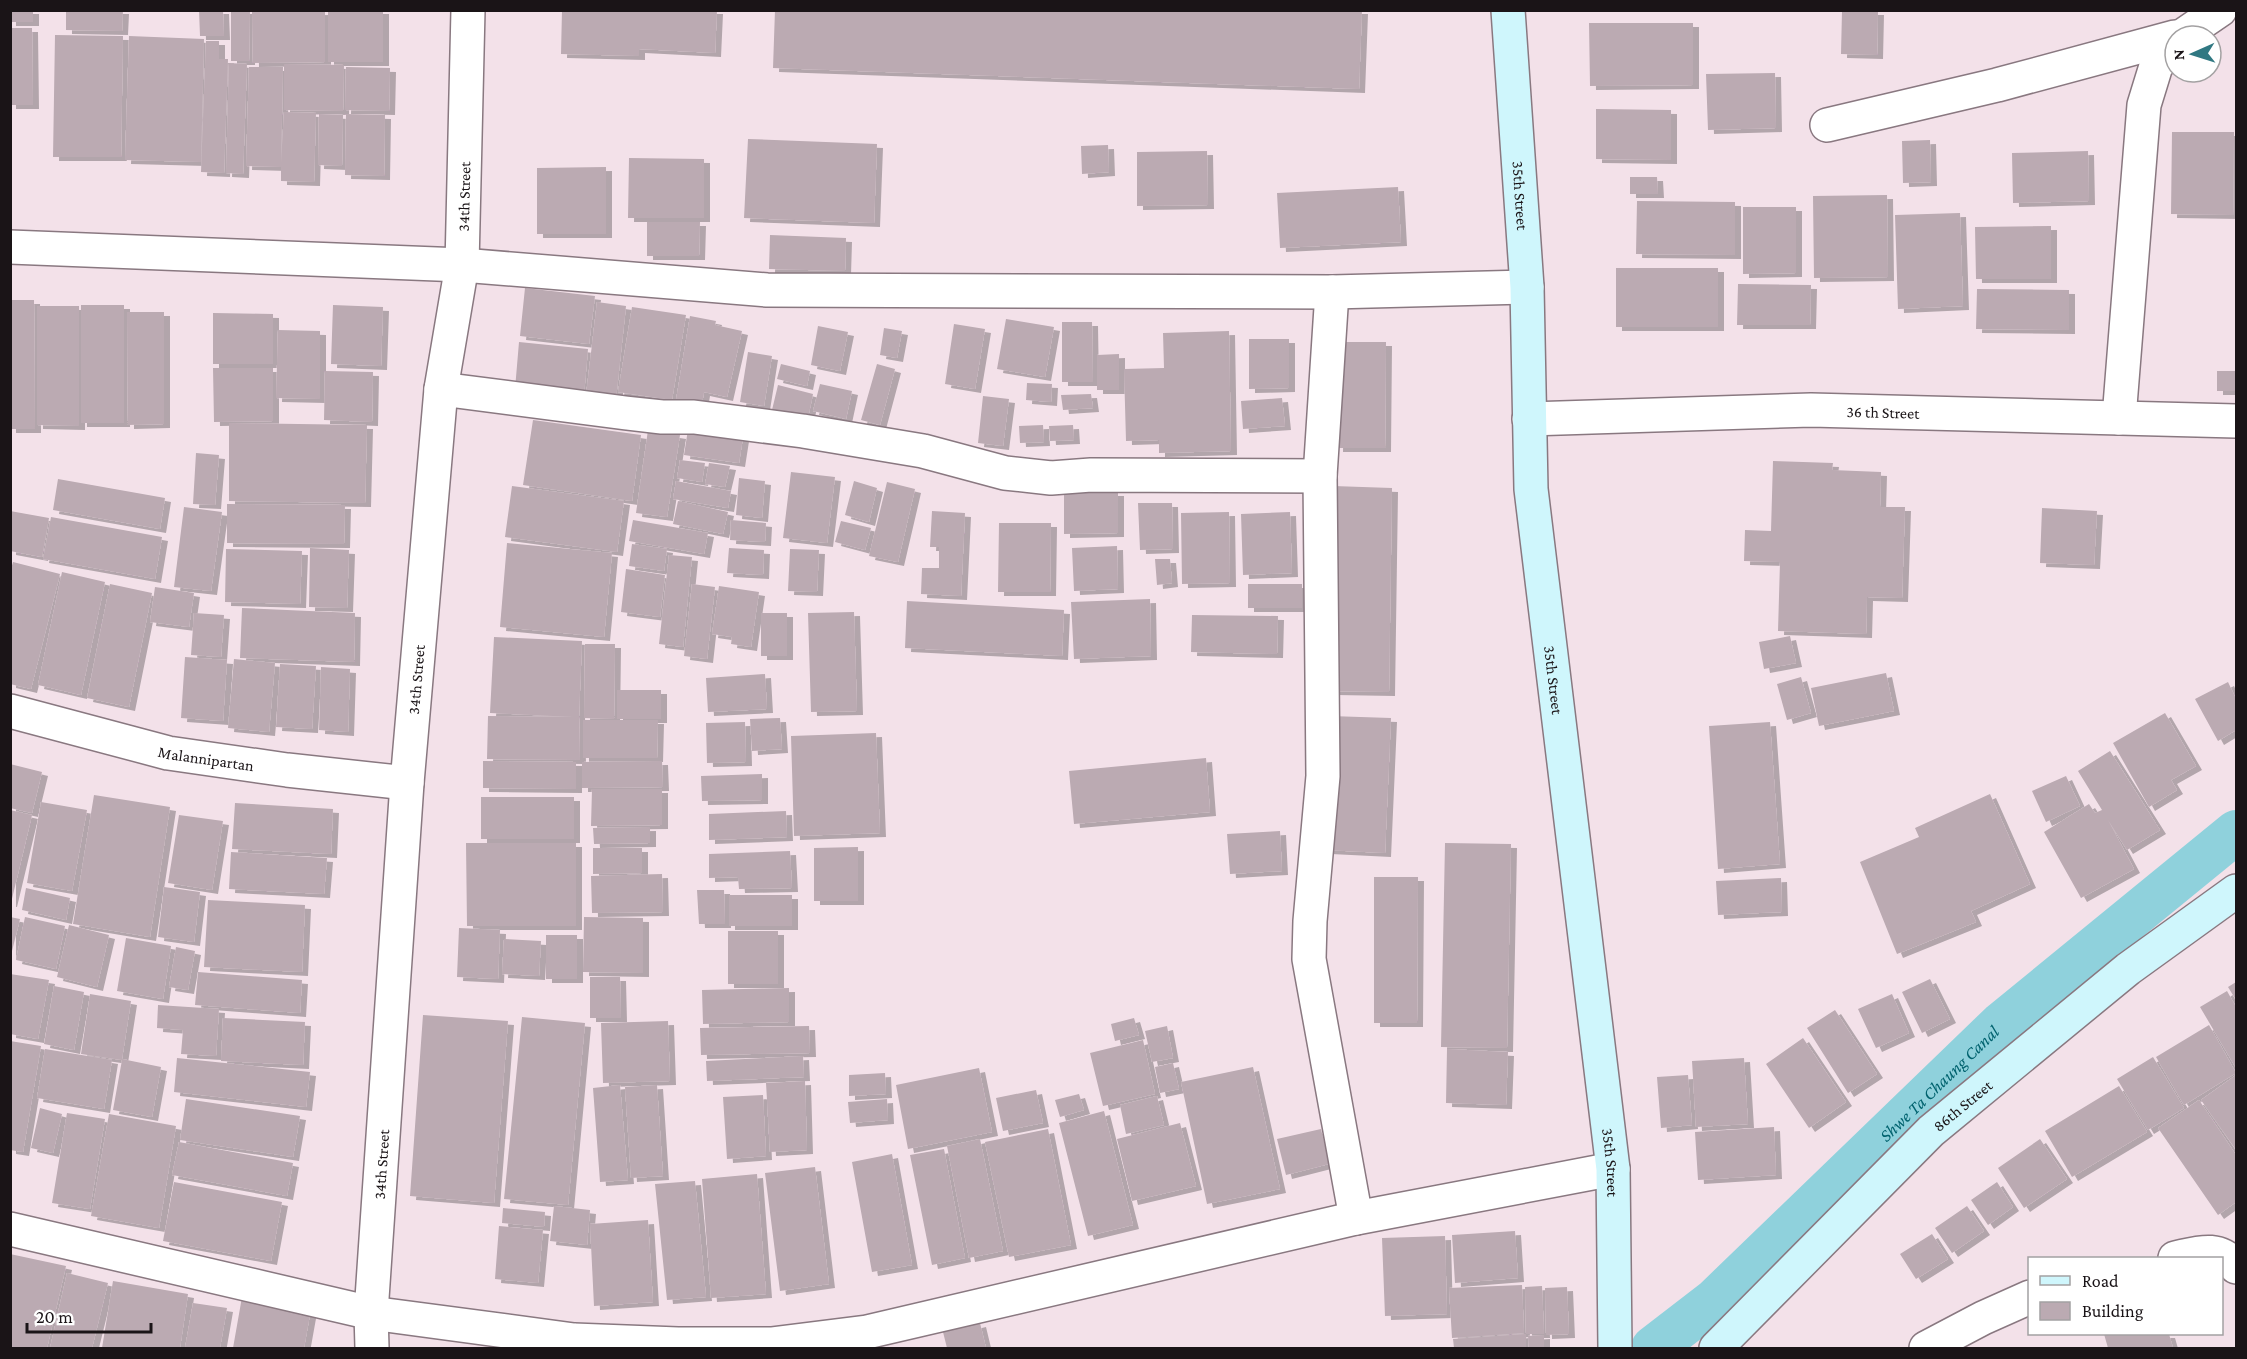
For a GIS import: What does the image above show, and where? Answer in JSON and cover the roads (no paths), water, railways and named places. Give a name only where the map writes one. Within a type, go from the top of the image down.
[{"type":"main road","name":"35th Street","points":[[1508,10],[1527,287],[1531,489],[1613,1169],[1615,1343]]},
{"type":"main road","name":"86th Street","points":[[1716,1348],[1931,1131],[2128,969],[2236,891]]},
{"type":"street","name":"34th Street","points":[[372,1348],[371,1313],[407,783],[441,389],[462,266],[468,10]]},
{"type":"street","points":[[2200,24],[2220,10]]},
{"type":"street","points":[[1827,124],[1997,85],[2163,42]]},
{"type":"street","points":[[2119,418],[2144,105],[2156,66],[2163,57]]},
{"type":"street","points":[[10,247],[462,266],[767,290],[1332,292],[1527,287]]},
{"type":"street","points":[[1332,292],[1320,476],[1323,776],[1310,921],[1309,959],[1356,1218]]},
{"type":"street","points":[[441,389],[626,413],[662,417],[694,417],[803,431],[923,451],[1005,473],[1051,478],[1091,475],[1320,476]]},
{"type":"street","name":"36 th Street","points":[[1529,419],[1810,410],[2236,422]]},
{"type":"street","name":"Malannipartan","points":[[10,711],[168,753],[287,770],[407,783]]},
{"type":"street","points":[[10,1229],[371,1313],[574,1340],[678,1344],[771,1344],[867,1332],[1356,1218],[1613,1169]]},
{"type":"street","points":[[2180,1257],[2207,1251],[2234,1256]]},
{"type":"street","points":[[1926,1348],[1983,1317],[2028,1298]]},
{"type":"waterway","name":"Shwe Ta Chaung Canal","points":[[1653,1348],[1714,1301],[2001,1024],[2236,832]]}]
